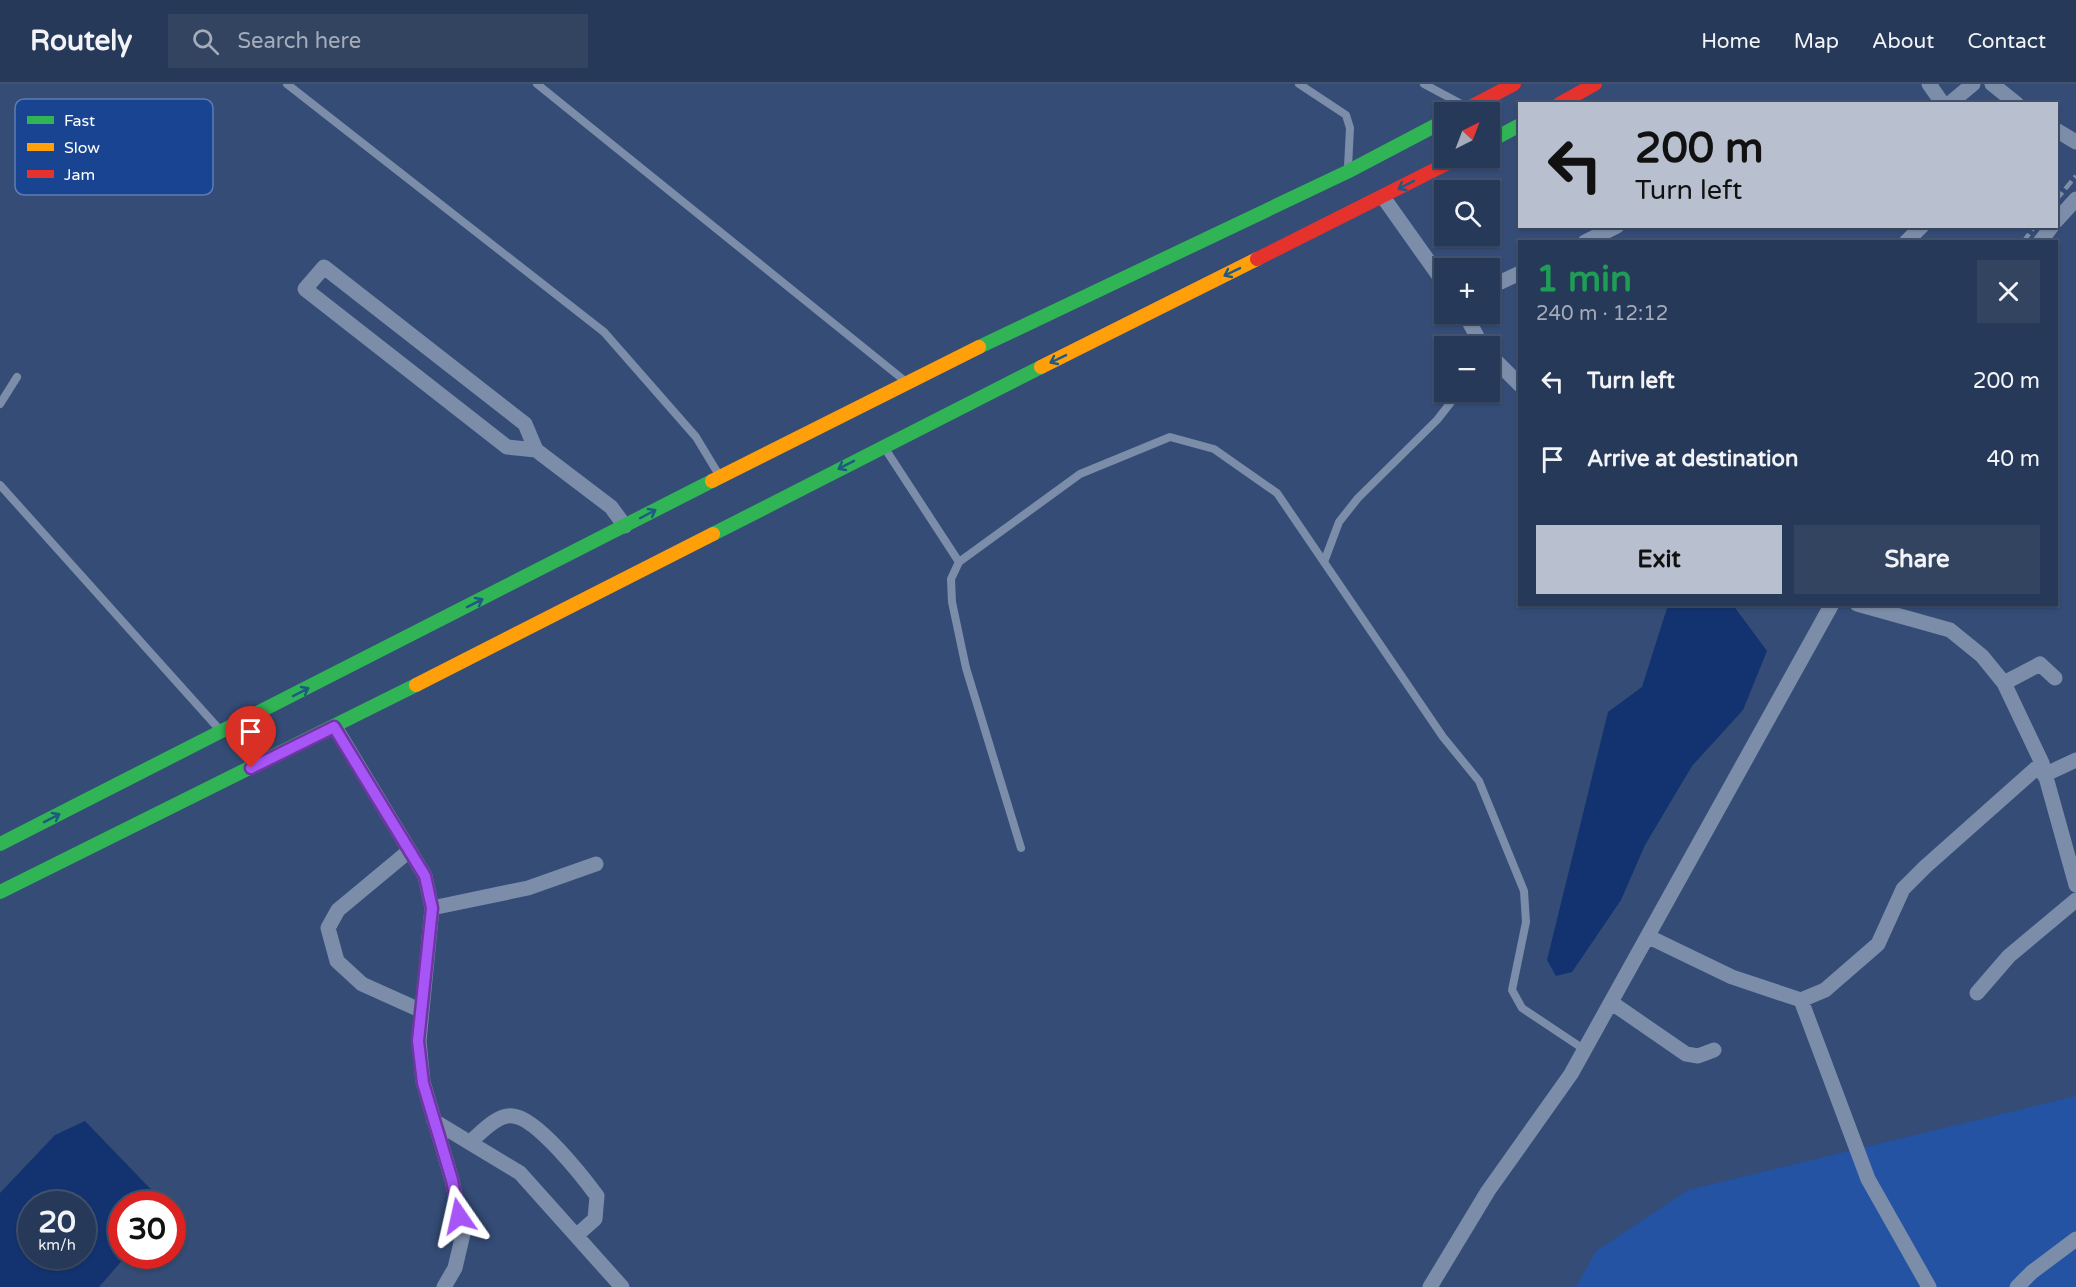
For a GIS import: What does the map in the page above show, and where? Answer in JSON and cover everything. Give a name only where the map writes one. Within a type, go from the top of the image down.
[{"type":"main road","points":[[1480,102],[1514,84]]},
{"type":"main road","points":[[1563,102],[1595,84]]},
{"type":"main road","points":[[0,844],[222,733],[906,382],[1347,172],[1434,126]]},
{"type":"main road","points":[[1500,136],[1518,126]]},
{"type":"main road","points":[[0,892],[334,727],[884,446],[1439,168]]},
{"type":"street","points":[[1929,84],[1942,102]]},
{"type":"street","points":[[1951,102],[1973,84]]},
{"type":"street","points":[[1992,84],[2014,102]]},
{"type":"street","points":[[2058,131],[2076,142]]},
{"type":"street","points":[[1383,197],[1434,269]]},
{"type":"street","points":[[2058,219],[2076,198]]},
{"type":"street","points":[[1589,240],[1613,228]]},
{"type":"street","points":[[1908,240],[1920,228]]},
{"type":"street","points":[[536,450],[507,447],[306,289],[324,267],[525,424],[536,450],[611,507],[625,526]]},
{"type":"street","points":[[1500,282],[1518,274]]},
{"type":"street","points":[[1500,366],[1518,383]]},
{"type":"street","points":[[1430,1287],[1488,1191],[1572,1074],[1579,1046],[1612,1003],[1831,606]]},
{"type":"street","points":[[1864,606],[1950,630],[1982,656],[2004,682],[2043,769],[2076,885]]},
{"type":"street","points":[[2004,682],[2040,664],[2055,678]]},
{"type":"street","points":[[334,727],[425,876],[432,908],[418,1041],[423,1083],[452,1180],[463,1234],[455,1268],[444,1287]]},
{"type":"street","points":[[1649,937],[1732,976],[1801,1000],[1825,990],[1878,944],[1903,890],[1925,867],[2043,769],[2076,760]]},
{"type":"street","points":[[410,851],[338,910],[328,928],[337,961],[362,984],[422,1011]]},
{"type":"street","points":[[432,908],[528,888],[596,864]]},
{"type":"street","points":[[1977,993],[2009,956],[2076,900]]},
{"type":"street","points":[[1801,1000],[1868,1179],[1929,1287]]},
{"type":"street","points":[[1612,1003],[1686,1054],[1698,1056],[1714,1050]]},
{"type":"street","points":[[470,1142],[499,1119],[513,1116],[531,1123],[586,1181],[597,1196],[595,1219],[577,1235]]},
{"type":"street","points":[[434,1121],[520,1173],[622,1287]]},
{"type":"street","points":[[2017,1287],[2032,1272],[2076,1239]]},
{"type":"lane","points":[[287,84],[604,332],[696,437],[720,477]]},
{"type":"lane","points":[[537,84],[906,382]]},
{"type":"lane","points":[[1299,84],[1346,115],[1350,128],[1347,172]]},
{"type":"lane","points":[[1424,84],[1452,102]]},
{"type":"lane","points":[[0,404],[17,377]]},
{"type":"lane","points":[[1324,562],[1338,522],[1358,498],[1437,420],[1451,402]]},
{"type":"lane","points":[[1021,848],[966,668],[952,602],[951,579],[960,562],[1080,474],[1170,437],[1214,449],[1277,493],[1443,737],[1479,781],[1524,891],[1526,922],[1512,990],[1517,1002],[1579,1046]]},
{"type":"lane","points":[[884,446],[960,562]]},
{"type":"lane","points":[[0,485],[91,590],[222,733]]},
{"type":"shaded area","points":[[1668,606],[1734,606],[1767,651],[1743,710],[1692,766],[1645,845],[1621,900],[1572,972],[1556,976],[1547,960],[1608,712],[1642,687]]},
{"type":"shaded area","points":[[2076,1096],[2076,1287],[1576,1287],[1596,1251],[1688,1190]]},
{"type":"shaded area","points":[[85,1121],[152,1191],[108,1191],[108,1269],[115,1269],[99,1287],[0,1287],[0,1193],[55,1135]]},
{"type":"railway","points":[[2058,198],[2076,176]]},
{"type":"railway","points":[[2024,240],[2034,228]]},
{"type":"traffic: fast","points":[[979,347],[1347,172],[1434,126]]},
{"type":"traffic: fast","points":[[1500,136],[1518,126]]},
{"type":"traffic: fast","points":[[713,534],[1041,367]]},
{"type":"traffic: fast","points":[[0,844],[712,481]]},
{"type":"traffic: fast","points":[[0,892],[416,685]]},
{"type":"traffic: slow","points":[[1041,367],[1257,259]]},
{"type":"traffic: slow","points":[[712,481],[979,347]]},
{"type":"traffic: slow","points":[[416,685],[713,534]]},
{"type":"traffic: jam","points":[[1480,102],[1514,84]]},
{"type":"traffic: jam","points":[[1563,102],[1595,84]]},
{"type":"traffic: jam","points":[[1257,259],[1438,168]]},
{"type":"route","points":[[251,768],[334,727],[425,876],[432,908],[418,1041],[423,1083],[452,1180],[459,1216]]}]
